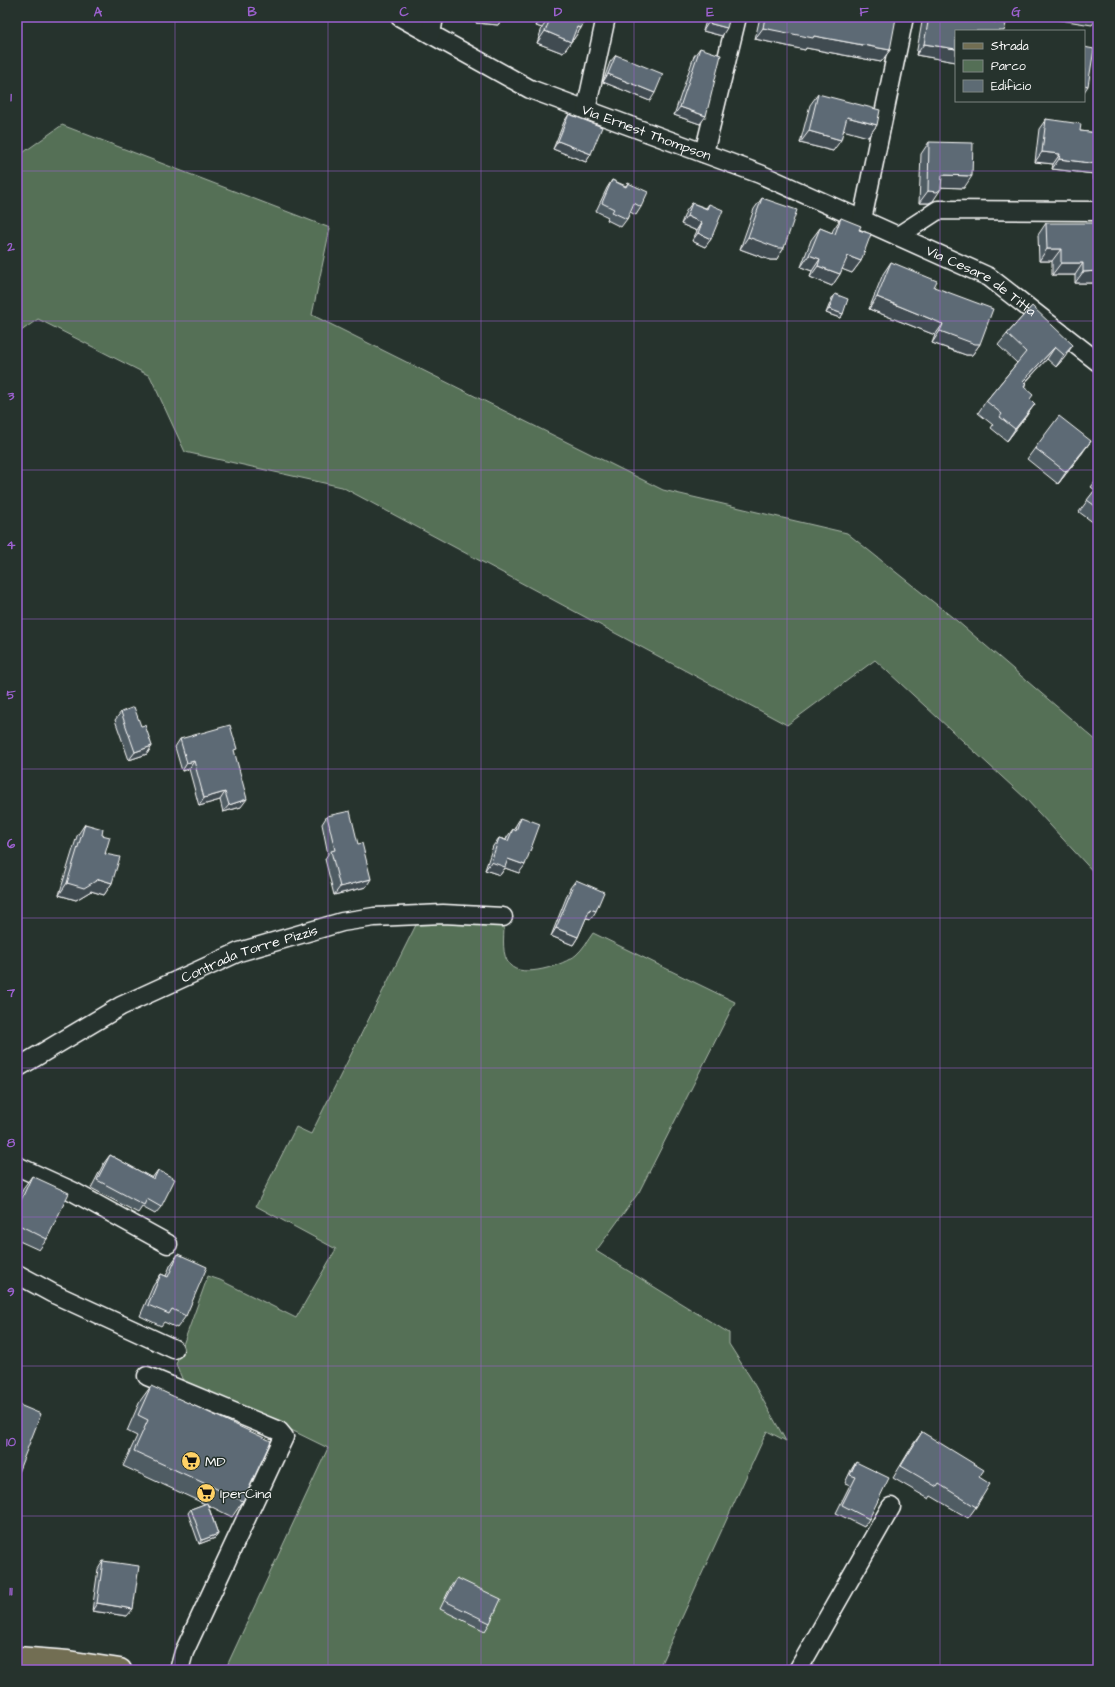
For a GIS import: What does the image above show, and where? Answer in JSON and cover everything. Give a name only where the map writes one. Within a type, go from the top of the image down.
[{"type":"main road","points":[[17,1658],[68,1662],[120,1670]]},
{"type":"street","points":[[586,110],[606,17]]},
{"type":"street","points":[[704,154],[737,17]]},
{"type":"street","points":[[862,220],[904,17]]},
{"type":"street","name":"Via Ernest Thompson","points":[[411,20],[432,26],[530,89],[760,174],[898,236]]},
{"type":"street","points":[[898,236],[938,210],[1098,211]]},
{"type":"street","name":"Via Cesare de Titta","points":[[898,236],[989,277],[1098,362]]},
{"type":"street","name":"Contrada Torre Pizzis","points":[[17,1068],[121,1006],[239,952],[342,922],[374,916],[443,914],[503,917]]},
{"type":"street","points":[[17,1166],[72,1191],[168,1244]]},
{"type":"street","points":[[17,1274],[52,1293],[174,1349]]},
{"type":"street","points":[[147,1376],[279,1431],[284,1437],[184,1652],[179,1670]]},
{"type":"street","points":[[798,1670],[891,1507]]},
{"type":"green space","points":[[62,125],[330,228],[312,315],[663,490],[847,533],[957,621],[1098,742],[1098,877],[1026,799],[875,660],[787,725],[342,487],[185,452],[150,376],[38,319],[17,334],[17,157]]},
{"type":"green space","points":[[419,919],[504,926],[504,951],[507,961],[516,969],[524,971],[543,969],[570,959],[581,950],[593,933],[735,1002],[639,1192],[596,1251],[729,1333],[729,1344],[750,1377],[786,1441],[767,1431],[658,1670],[225,1670],[328,1448],[183,1381],[176,1364],[208,1276],[220,1280],[296,1318],[336,1249],[256,1206],[296,1127],[311,1134]]},
{"type":"building","points":[[551,17],[586,17],[581,28],[577,27],[571,42],[545,31]]},
{"type":"building","points":[[710,17],[730,17],[727,28],[708,23]]},
{"type":"building","points":[[765,17],[896,18],[890,50],[814,36],[813,38],[763,28]]},
{"type":"building","points":[[929,17],[966,17],[1006,24],[1004,30],[955,30],[955,49],[924,44]]},
{"type":"building","points":[[1085,47],[1094,49],[1088,86],[1085,85]]},
{"type":"building","points":[[700,48],[721,55],[706,116],[680,107]]},
{"type":"building","points":[[616,55],[663,74],[655,93],[608,74]]},
{"type":"building","points":[[818,94],[880,110],[877,125],[847,117],[841,140],[809,131]]},
{"type":"building","points":[[569,114],[602,127],[591,154],[558,141]]},
{"type":"building","points":[[1046,119],[1081,124],[1080,131],[1098,133],[1098,164],[1059,159],[1060,154],[1042,152]]},
{"type":"building","points":[[929,142],[973,143],[972,176],[942,175],[941,189],[937,192],[928,191]]},
{"type":"building","points":[[612,180],[626,187],[628,183],[648,192],[641,207],[634,203],[627,219],[612,212],[614,209],[602,203]]},
{"type":"building","points":[[762,198],[797,210],[784,248],[778,248],[748,237]]},
{"type":"building","points":[[692,203],[707,209],[709,204],[723,210],[711,239],[698,233],[702,223],[687,216]]},
{"type":"building","points":[[841,218],[861,226],[859,230],[871,234],[861,261],[848,256],[840,274],[818,266],[820,259],[809,255],[820,228],[835,234]]},
{"type":"building","points":[[1046,223],[1095,223],[1095,242],[1098,242],[1098,271],[1083,272],[1083,263],[1061,263],[1061,249],[1047,249]]},
{"type":"building","points":[[891,262],[937,281],[934,287],[993,309],[980,344],[975,344],[940,331],[943,324],[877,297]]},
{"type":"building","points":[[835,294],[848,299],[843,314],[829,309]]},
{"type":"building","points":[[1032,306],[1073,345],[1064,355],[1055,347],[1023,381],[1026,384],[1024,387],[1033,395],[1030,399],[1035,404],[1015,429],[1000,417],[1002,414],[986,401],[1026,352],[1007,334]]},
{"type":"building","points":[[1059,416],[1091,441],[1066,472],[1035,448]]},
{"type":"building","points":[[1098,486],[1098,508],[1087,500]]},
{"type":"building","points":[[134,707],[141,726],[145,725],[152,746],[135,752],[121,712]]},
{"type":"building","points":[[230,725],[237,749],[234,750],[247,799],[229,805],[225,792],[204,798],[194,761],[187,763],[180,739]]},
{"type":"building","points":[[350,811],[358,844],[362,843],[371,879],[340,887],[331,851],[335,850],[327,816]]},
{"type":"building","points":[[521,817],[540,824],[525,865],[508,859],[505,867],[491,862],[499,838],[508,841],[513,829],[516,831]]},
{"type":"building","points":[[85,824],[103,829],[102,835],[110,837],[105,854],[120,857],[112,883],[99,879],[84,888],[67,883]]},
{"type":"building","points":[[576,880],[604,892],[596,911],[590,909],[578,937],[556,928]]},
{"type":"building","points":[[110,1155],[154,1179],[158,1170],[175,1179],[161,1207],[147,1199],[144,1205],[97,1180]]},
{"type":"building","points":[[32,1176],[69,1193],[47,1239],[17,1224],[17,1209]]},
{"type":"building","points":[[178,1254],[207,1267],[186,1316],[172,1309],[169,1314],[148,1305],[161,1274],[168,1277]]},
{"type":"building","name":"MD","points":[[151,1386],[271,1441],[243,1501],[134,1451],[148,1420],[138,1415]]},
{"type":"building","points":[[17,1404],[41,1414],[17,1475]]},
{"type":"building","points":[[922,1432],[984,1470],[979,1477],[990,1484],[976,1507],[939,1484],[937,1487],[901,1466]]},
{"type":"building","points":[[856,1462],[889,1478],[869,1519],[842,1505],[856,1477],[850,1475]]},
{"type":"building","points":[[207,1503],[218,1534],[202,1540],[191,1509]]},
{"type":"building","points":[[103,1561],[139,1566],[133,1609],[97,1603]]},
{"type":"building","points":[[457,1578],[501,1599],[490,1623],[445,1601]]},
{"type":"place","name":"MD","points":[[191,1461]]},
{"type":"place","name":"IperCina","points":[[206,1493]]}]
